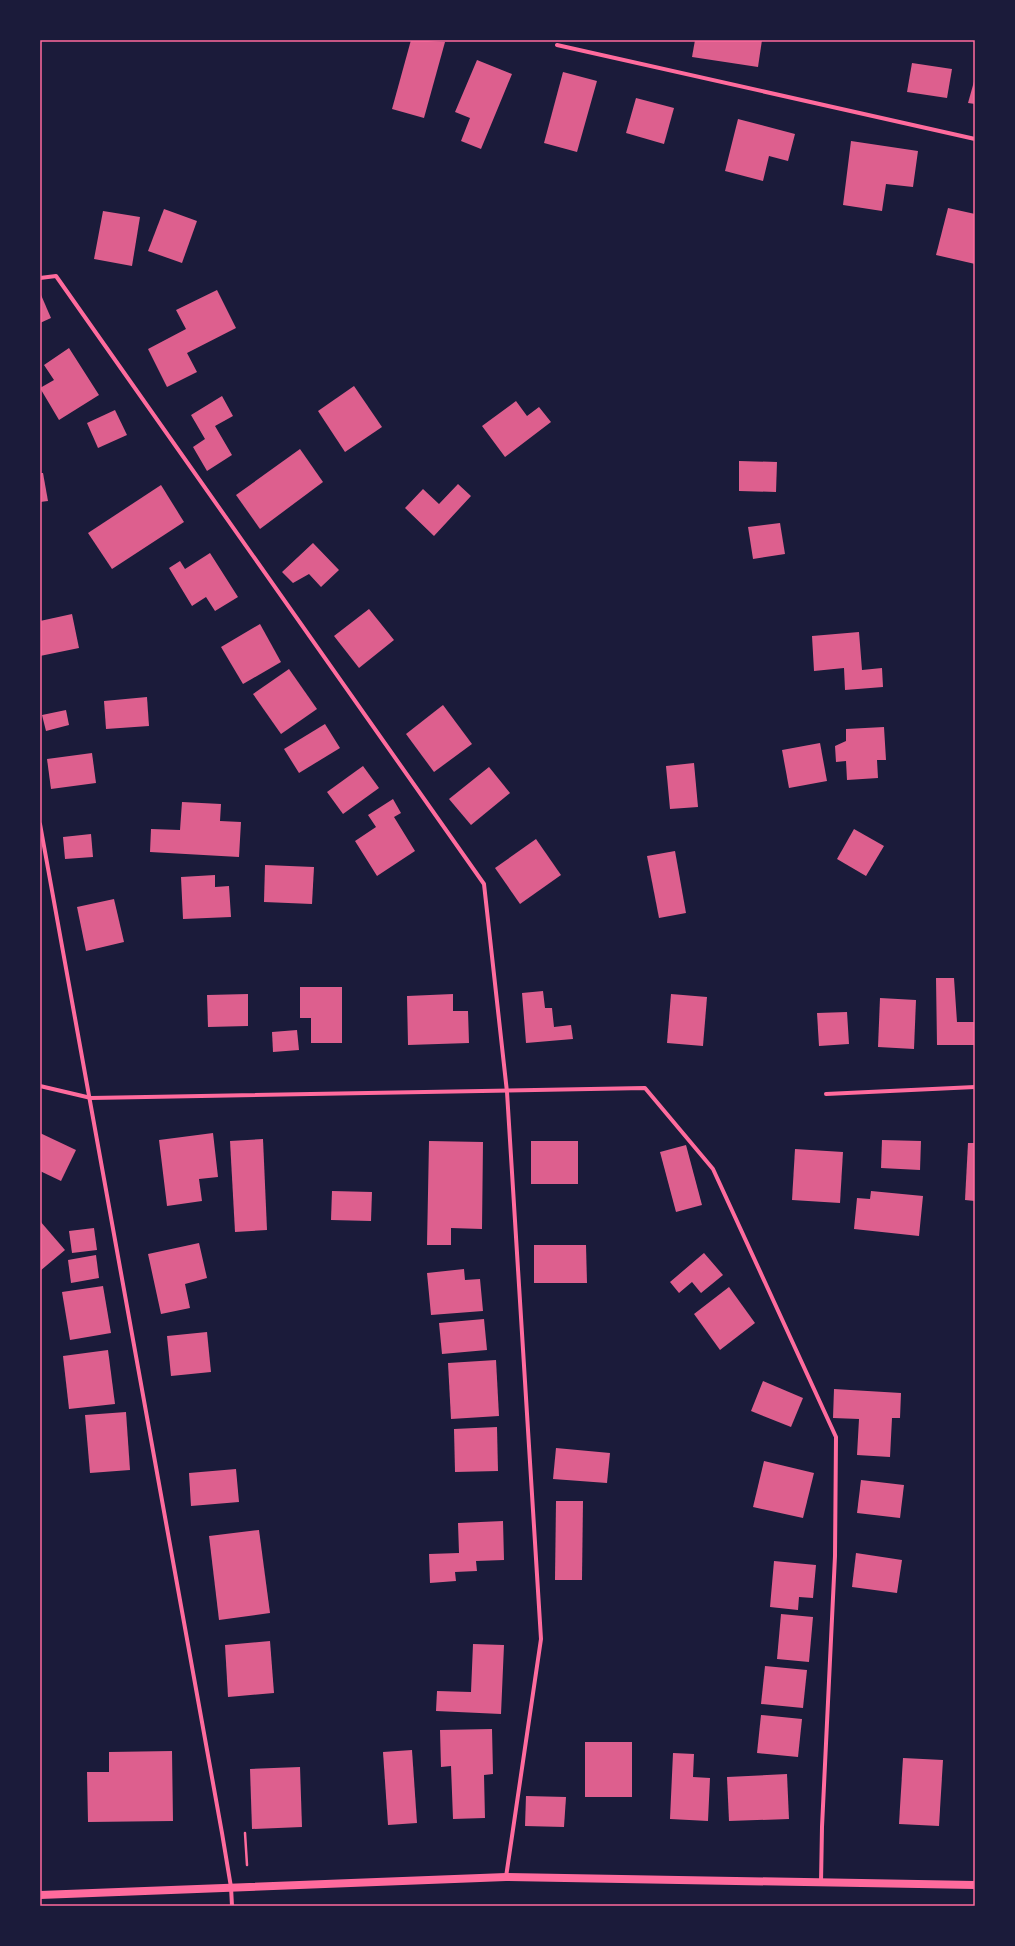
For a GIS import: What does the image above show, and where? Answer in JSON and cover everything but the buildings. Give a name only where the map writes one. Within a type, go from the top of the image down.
[{"type":"main road","points":[[40,1895],[506,1876],[975,1885]]},
{"type":"street","points":[[556,45],[975,139]]},
{"type":"street","points":[[40,278],[56,276],[484,884],[507,1092],[541,1639],[506,1876]]},
{"type":"street","points":[[40,824],[91,1098],[230,1887],[232,1906]]},
{"type":"street","points":[[40,1086],[91,1098],[507,1092],[646,1088],[713,1169],[836,1437],[835,1556],[822,1828],[821,1882]]},
{"type":"street","points":[[826,1094],[975,1087]]}]
